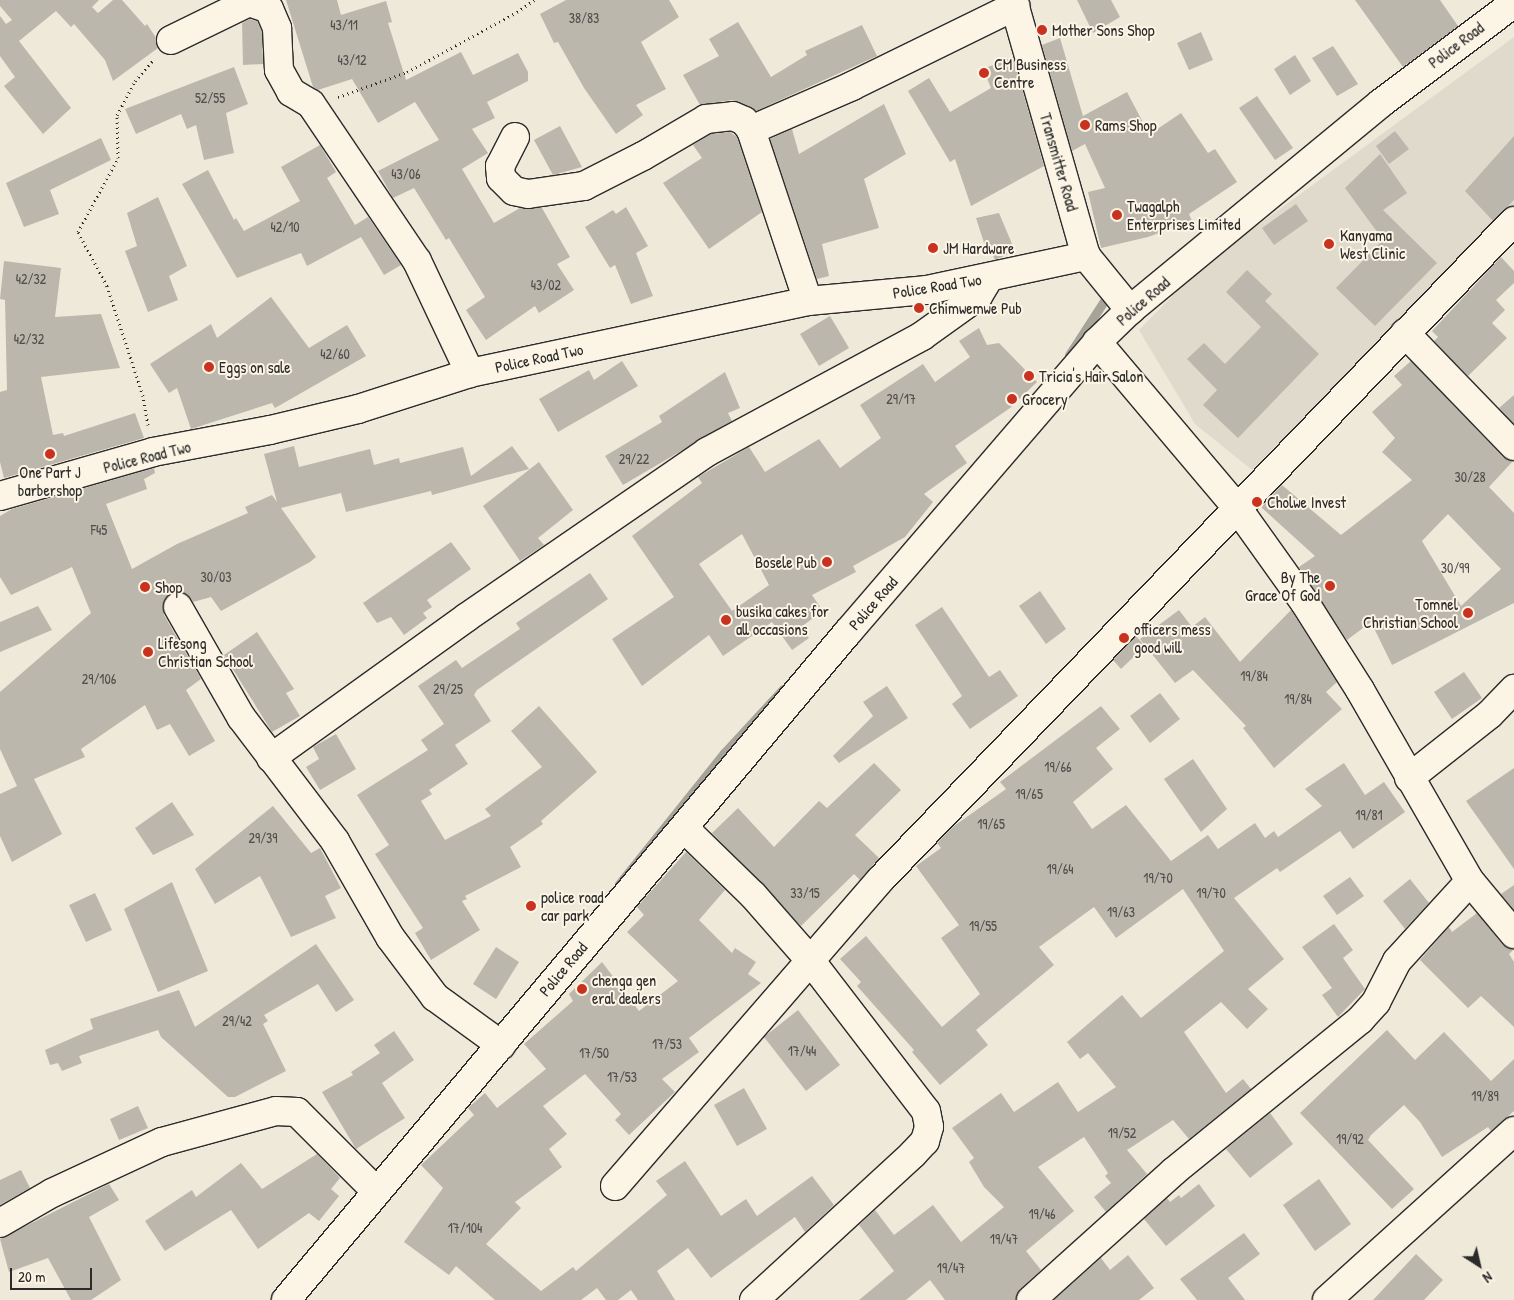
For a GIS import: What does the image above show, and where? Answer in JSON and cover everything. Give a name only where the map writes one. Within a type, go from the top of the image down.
[{"type":"street","points":[[171,40],[249,2],[268,9],[277,28],[279,70],[291,92],[311,104],[417,261],[470,373]]},
{"type":"street","points":[[751,130],[852,86],[1014,3]]},
{"type":"street","name":"Transmitter Road","points":[[1014,3],[1086,256],[1130,310]]},
{"type":"street","name":"Police Road","points":[[286,1300],[1097,342],[1130,310],[1381,103],[1514,3]]},
{"type":"street","points":[[515,137],[500,166],[501,178],[514,190],[528,194],[584,186],[713,117],[733,116],[751,130],[808,301]]},
{"type":"street","points":[[615,1186],[810,960],[902,858],[1514,220]]},
{"type":"street","name":"Police Road Two","points":[[0,496],[153,452],[270,430],[358,409],[470,373],[808,301],[928,290],[1086,256]]},
{"type":"street","points":[[271,758],[707,452],[922,336],[978,296],[989,278]]},
{"type":"street","points":[[1405,333],[1514,446]]},
{"type":"street","points":[[1097,342],[1238,509],[1360,690],[1470,882],[1514,934]]},
{"type":"street","points":[[178,607],[241,717],[336,841],[390,937],[435,997],[500,1045]]},
{"type":"street","points":[[1409,778],[1490,714],[1514,689]]},
{"type":"street","points":[[684,828],[753,895],[810,960],[926,1111],[929,1126],[925,1141],[913,1154],[754,1300]]},
{"type":"street","points":[[1031,1300],[1173,1172],[1360,1020],[1376,1002],[1397,962],[1470,882]]},
{"type":"street","points":[[0,1223],[52,1193],[162,1142],[276,1111],[297,1112],[377,1192]]},
{"type":"street","points":[[1327,1300],[1514,1131]]},
{"type":"path","points":[[311,104],[407,72],[534,0]]},
{"type":"path","points":[[153,452],[143,396],[107,286],[78,232],[118,158],[117,115],[135,81],[171,40]]},
{"type":"shaded area","points":[[1514,37],[1514,206],[1252,470],[1195,424],[1139,330],[1201,267]]},
{"type":"building","points":[[0,0],[99,0],[92,7],[98,13],[113,0],[122,0],[145,26],[147,24],[156,38],[158,48],[113,81],[105,60],[74,24],[71,27],[56,11],[19,41],[71,108],[43,134],[4,86],[15,77],[0,56],[0,16],[6,24],[12,20],[0,6]]},
{"type":"building","points":[[286,0],[337,0],[341,15],[386,1],[392,22],[388,23],[406,80],[461,52],[473,75],[518,53],[528,72],[528,81],[487,102],[495,118],[472,129],[488,153],[462,169],[494,223],[520,208],[542,208],[570,257],[557,264],[574,290],[539,313],[535,306],[486,340],[466,310],[485,297],[449,238],[446,240],[414,188],[393,198],[378,171],[439,140],[415,102],[378,123],[352,79],[318,90],[313,87]]},
{"type":"building","points":[[566,0],[669,0],[679,17],[641,42],[666,89],[636,105],[643,115],[616,134],[584,88],[558,42],[554,43],[540,14]]},
{"type":"building","points":[[1077,0],[1111,0],[1120,17],[1093,33]]},
{"type":"building","points":[[1355,0],[1440,0],[1458,26],[1403,67]]},
{"type":"building","points":[[250,19],[257,21],[262,32],[263,64],[243,65],[242,23]]},
{"type":"building","points":[[738,22],[771,77],[807,55],[805,51],[862,25],[877,56],[756,111],[732,100],[700,105],[683,75],[719,56],[709,39]]},
{"type":"building","points":[[1201,32],[1213,60],[1189,70],[1177,43]]},
{"type":"building","points":[[1060,38],[1083,116],[1127,92],[1147,130],[1151,128],[1153,132],[1181,113],[1208,153],[1215,149],[1237,182],[1189,214],[1192,221],[1148,237],[1101,248],[1088,192],[1105,188],[1085,144],[1072,151],[1042,45]]},
{"type":"building","points":[[1333,46],[1358,84],[1337,96],[1312,58]]},
{"type":"building","points":[[1295,55],[1311,81],[1290,95],[1274,69]]},
{"type":"building","points":[[1013,57],[1044,166],[971,206],[955,159],[950,162],[908,91],[929,78],[950,112],[991,88],[983,69]]},
{"type":"building","points":[[234,67],[248,104],[226,113],[234,153],[204,160],[196,125],[187,129],[181,114],[136,134],[125,109]]},
{"type":"building","points":[[1257,96],[1293,148],[1275,160],[1239,108]]},
{"type":"building","points":[[884,104],[906,154],[864,179],[879,228],[822,244],[829,276],[817,279],[770,139],[792,129],[799,154]]},
{"type":"building","points":[[560,126],[582,167],[553,175],[534,140]]},
{"type":"building","points":[[1395,131],[1409,149],[1389,164],[1376,146]]},
{"type":"building","points":[[730,132],[737,137],[762,212],[709,249],[663,183],[702,158],[693,145],[711,134]]},
{"type":"building","points":[[1514,136],[1514,200],[1493,221],[1465,191]]},
{"type":"building","points":[[101,138],[111,160],[50,190],[59,214],[24,227],[6,183]]},
{"type":"building","points":[[320,145],[336,172],[327,178],[355,225],[368,217],[401,265],[384,275],[361,237],[307,266],[301,253],[237,278],[182,184],[208,170],[234,220],[236,218],[244,231],[300,201],[281,167]]},
{"type":"building","name":"Kanyama West Clinic","points":[[1380,154],[1407,193],[1383,210],[1437,263],[1375,326],[1336,288],[1383,240],[1345,188]]},
{"type":"building","points":[[158,197],[187,266],[169,276],[178,300],[148,312],[125,251],[137,246],[127,213]]},
{"type":"building","points":[[1296,204],[1308,221],[1274,245],[1262,228]]},
{"type":"building","points":[[626,207],[648,246],[636,253],[653,296],[631,304],[615,265],[610,268],[585,227],[613,210],[616,214]]},
{"type":"building","points":[[999,213],[1015,251],[995,260],[989,247],[986,249],[976,218]]},
{"type":"building","points":[[1501,257],[1514,271],[1514,283],[1496,300],[1505,310],[1492,323],[1507,338],[1468,376],[1434,341],[1438,337],[1432,331]]},
{"type":"building","points":[[4,261],[61,268],[55,317],[101,314],[120,368],[41,377],[53,435],[63,433],[64,436],[135,413],[144,438],[4,478],[0,462],[0,392],[7,390],[5,300],[0,299]]},
{"type":"building","points":[[1247,270],[1272,294],[1265,301],[1319,354],[1238,438],[1203,405],[1217,390],[1187,359],[1204,343],[1225,364],[1261,327],[1226,292]]},
{"type":"building","points":[[271,297],[309,348],[347,325],[366,356],[275,408],[272,403],[191,429],[177,388],[169,393],[150,364],[211,324],[217,338]]},
{"type":"building","points":[[830,316],[849,348],[819,366],[800,334]]},
{"type":"building","points":[[979,328],[987,345],[999,343],[1037,382],[1010,408],[955,446],[967,463],[924,494],[933,502],[905,537],[853,566],[856,572],[812,595],[823,611],[801,627],[809,638],[792,650],[772,622],[723,656],[709,635],[642,686],[612,639],[674,597],[632,536],[702,483],[698,477],[749,447],[765,472],[819,439],[840,468],[881,438],[860,405],[923,364],[935,382],[970,357],[959,341]],"holes":[[[742,534],[769,585],[732,611],[699,564]]]},
{"type":"building","points":[[622,361],[638,386],[558,432],[539,399],[589,370],[594,380]]},
{"type":"building","points":[[1411,361],[1503,457],[1513,461],[1489,487],[1514,513],[1514,603],[1392,665],[1371,622],[1347,640],[1299,567],[1315,556],[1261,507],[1282,485],[1341,535],[1412,480],[1382,452],[1395,438],[1372,412],[1402,385],[1394,376]],"holes":[[[1448,514],[1501,569],[1461,606],[1422,541]]]},
{"type":"building","points":[[725,372],[740,408],[728,413],[732,421],[623,485],[605,456],[662,422],[659,416]]},
{"type":"building","points":[[1514,395],[1514,424],[1499,408]]},
{"type":"building","points":[[294,446],[299,467],[370,449],[374,465],[399,458],[400,463],[463,447],[471,476],[512,446],[529,469],[432,495],[431,491],[346,512],[341,493],[281,508],[316,557],[310,562],[221,611],[211,597],[193,602],[186,594],[178,591],[164,600],[164,615],[201,679],[186,690],[215,741],[189,756],[170,724],[157,730],[145,705],[81,749],[85,757],[34,779],[62,834],[12,862],[0,836],[0,794],[17,786],[0,749],[0,692],[91,613],[72,567],[11,595],[0,577],[0,516],[12,509],[154,468],[155,473],[144,479],[147,489],[106,504],[132,569],[177,544],[248,513],[245,507],[272,495],[277,502],[264,454]]},
{"type":"building","points":[[539,462],[573,510],[538,538],[544,545],[520,561],[483,506]]},
{"type":"building","points":[[451,542],[471,569],[427,600],[432,607],[423,613],[427,618],[404,635],[391,617],[377,623],[363,603]]},
{"type":"building","points":[[590,573],[608,599],[477,690],[474,695],[491,721],[455,745],[468,764],[429,790],[432,794],[421,801],[445,840],[491,816],[485,809],[542,767],[511,731],[539,706],[597,772],[541,821],[543,824],[510,847],[521,867],[465,896],[467,899],[462,901],[480,930],[431,960],[415,933],[423,928],[375,854],[389,845],[357,795],[428,750],[421,740],[444,724],[418,686],[456,660],[462,668],[520,629],[516,623]]},
{"type":"building","points":[[1040,591],[1066,629],[1046,644],[1019,606]]},
{"type":"building","points":[[38,606],[52,630],[0,652],[0,622]]},
{"type":"building","points":[[942,607],[989,677],[1000,670],[1018,696],[970,729],[952,704],[962,696],[915,625]]},
{"type":"building","points":[[1179,610],[1192,627],[1205,617],[1240,662],[1291,610],[1337,682],[1326,692],[1342,709],[1274,768],[1243,728],[1246,726],[1193,670],[1175,683],[1140,639]]},
{"type":"building","points":[[257,632],[294,689],[286,693],[300,716],[272,732],[224,655]]},
{"type":"building","points":[[1136,636],[1145,646],[1121,669],[1113,660]]},
{"type":"building","points":[[1464,672],[1482,698],[1452,719],[1434,692]]},
{"type":"building","points":[[887,686],[908,718],[839,763],[833,756],[873,716],[863,702]]},
{"type":"building","points":[[1160,693],[1180,719],[1150,743],[1130,716]]},
{"type":"building","points":[[1101,706],[1120,729],[1096,748],[1113,769],[1073,802],[1092,829],[1126,805],[1171,861],[1208,835],[1218,849],[1255,823],[1265,838],[1274,831],[1278,837],[1322,806],[1305,789],[1344,763],[1365,795],[1384,782],[1405,812],[1353,849],[1340,831],[1280,872],[1277,868],[1234,898],[1284,959],[1248,989],[1268,1009],[1247,1029],[1221,1002],[1184,1032],[1226,1093],[1243,1079],[1251,1089],[1189,1139],[1173,1120],[1127,1150],[1147,1174],[1106,1212],[1094,1197],[1111,1183],[1105,1176],[1108,1173],[1084,1137],[1038,1167],[1074,1211],[1026,1251],[1041,1270],[1020,1289],[1016,1300],[945,1300],[930,1280],[906,1300],[859,1300],[894,1271],[859,1225],[875,1210],[894,1235],[933,1205],[961,1242],[1004,1207],[984,1187],[969,1162],[974,1158],[952,1128],[1001,1093],[1014,1112],[1058,1082],[1078,1112],[1116,1087],[1088,1053],[1080,1059],[1067,1042],[1122,995],[1141,1018],[1224,951],[1183,889],[1116,938],[1094,907],[1039,947],[1054,965],[976,1030],[988,1045],[940,1085],[912,1052],[914,1050],[857,986],[861,982],[840,959],[866,936],[942,1027],[980,994],[941,938],[959,925],[916,866],[941,848],[937,843],[954,826],[1006,789],[1000,782]]},
{"type":"building","points":[[336,734],[356,769],[320,790],[306,767],[319,759],[313,747]]},
{"type":"building","points":[[1193,759],[1227,809],[1201,832],[1164,779]]},
{"type":"building","points":[[874,763],[901,790],[855,835],[879,858],[860,880],[854,874],[801,926],[712,833],[738,808],[774,847],[819,801],[827,808]]},
{"type":"building","points":[[1514,768],[1514,869],[1466,801]]},
{"type":"building","points":[[172,802],[194,835],[153,855],[135,828]]},
{"type":"building","points":[[273,806],[311,853],[320,848],[341,888],[325,896],[336,918],[291,937],[260,876],[215,904],[195,869]]},
{"type":"building","points":[[686,852],[725,890],[699,920],[732,953],[735,948],[756,962],[748,974],[761,983],[689,1038],[699,1052],[662,1079],[675,1092],[629,1135],[615,1120],[621,1114],[585,1074],[543,1106],[567,1134],[549,1149],[562,1167],[515,1202],[521,1208],[486,1244],[541,1291],[573,1267],[576,1271],[667,1195],[656,1181],[685,1161],[721,1216],[746,1199],[757,1216],[812,1176],[834,1205],[805,1232],[795,1217],[711,1278],[688,1248],[657,1271],[675,1300],[638,1300],[631,1290],[618,1300],[606,1300],[597,1288],[581,1300],[495,1300],[456,1266],[449,1275],[404,1242],[443,1188],[421,1165],[474,1115],[468,1108],[485,1093],[497,1108],[546,1069],[524,1044],[573,1001],[569,994],[602,962],[639,1011],[678,981],[627,932],[644,915],[637,907]]},
{"type":"building","points":[[1350,877],[1364,896],[1337,915],[1323,896]]},
{"type":"building","points":[[1410,879],[1429,903],[1405,929],[1383,901]]},
{"type":"building","points":[[172,882],[208,971],[158,992],[124,909]]},
{"type":"building","points":[[1514,885],[1514,910],[1501,894]]},
{"type":"building","points":[[95,893],[112,930],[86,942],[69,905]]},
{"type":"building","points":[[1477,913],[1502,944],[1514,949],[1509,954],[1514,962],[1514,1027],[1481,996],[1468,1008],[1420,960],[1449,927],[1452,932]]},
{"type":"building","points":[[1334,924],[1353,950],[1343,958],[1365,989],[1338,1017],[1322,995],[1332,988],[1302,947]]},
{"type":"building","points":[[316,944],[354,1000],[336,1012],[318,984],[264,1015],[268,1021],[263,1024],[286,1071],[235,1097],[228,1097],[161,1037],[158,1030],[79,1056],[82,1063],[62,1071],[58,1063],[50,1065],[45,1050],[93,1029],[90,1019],[179,990],[195,1027]]},
{"type":"building","points":[[496,947],[519,962],[496,999],[473,984]]},
{"type":"building","points":[[798,1010],[840,1065],[806,1091],[764,1037]]},
{"type":"building","points":[[1387,1030],[1415,1060],[1444,1032],[1491,1081],[1514,1059],[1514,1111],[1491,1131],[1488,1127],[1442,1157],[1420,1122],[1404,1105],[1371,1135],[1368,1140],[1414,1189],[1392,1209],[1300,1113]]},
{"type":"building","points":[[394,1031],[414,1060],[382,1083],[405,1118],[356,1149],[322,1092],[353,1075],[351,1072],[380,1053],[374,1045]]},
{"type":"building","points":[[744,1088],[767,1129],[737,1146],[714,1105]]},
{"type":"building","points":[[138,1106],[148,1128],[119,1140],[110,1119]]},
{"type":"building","points":[[1270,1113],[1293,1144],[1250,1178],[1226,1149]]},
{"type":"building","points":[[317,1154],[340,1178],[331,1189],[339,1196],[319,1221],[309,1213],[258,1249],[231,1210],[165,1251],[145,1221],[192,1190],[196,1197],[241,1163],[262,1189]]},
{"type":"building","points":[[21,1170],[30,1188],[0,1205],[0,1180]]},
{"type":"building","points":[[1319,1179],[1351,1224],[1315,1251],[1283,1205]]},
{"type":"building","points":[[109,1184],[119,1200],[89,1217],[121,1280],[91,1300],[71,1300],[48,1258],[9,1272],[0,1239]]},
{"type":"building","points":[[1199,1184],[1215,1206],[1166,1246],[1144,1219],[1167,1198],[1170,1202],[1179,1195],[1181,1198]]},
{"type":"building","points":[[1244,1233],[1260,1254],[1228,1278],[1245,1300],[1197,1300],[1180,1279]]},
{"type":"building","points":[[1416,1254],[1443,1280],[1424,1300],[1373,1300]]},
{"type":"building","points":[[1128,1255],[1154,1288],[1139,1300],[1054,1300],[1101,1258],[1110,1270]]},
{"type":"waterway","points":[[1069,355],[1111,290]]},
{"type":"waterway","points":[[619,884],[724,753],[783,689]]},
{"type":"place","name":"Mother Sons Shop","points":[[1042,30]]},
{"type":"place","name":"CM Business Centre","points":[[984,73]]},
{"type":"place","name":"Rams Shop","points":[[1085,125]]},
{"type":"place","name":"Twagalph Enterprises Limited","points":[[1117,215]]},
{"type":"place","name":"Kanyama West Clinic","points":[[1329,244]]},
{"type":"place","name":"JM Hardware","points":[[933,248]]},
{"type":"place","name":"Chimwemwe Pub","points":[[919,308]]},
{"type":"place","name":"Eggs on sale","points":[[209,367]]},
{"type":"place","name":"Tricia's Hair Salon","points":[[1029,376]]},
{"type":"place","name":"Grocery","points":[[1012,399]]},
{"type":"place","name":"One Part J barbershop","points":[[50,454]]},
{"type":"place","name":"Cholwe Invest","points":[[1257,502]]},
{"type":"place","name":"Bosele Pub","points":[[827,562]]},
{"type":"place","name":"By The Grace Of God","points":[[1330,586]]},
{"type":"place","name":"Shop","points":[[145,587]]},
{"type":"place","name":"Tomnel Christian School","points":[[1468,613]]},
{"type":"place","name":"busika cakes for all occasions","points":[[726,620]]},
{"type":"place","name":"officers mess good will","points":[[1124,638]]},
{"type":"place","name":"Lifesong Christian School","points":[[148,652]]},
{"type":"place","name":"police road car park","points":[[531,906]]},
{"type":"place","name":"chenga gen eral dealers","points":[[582,989]]}]
